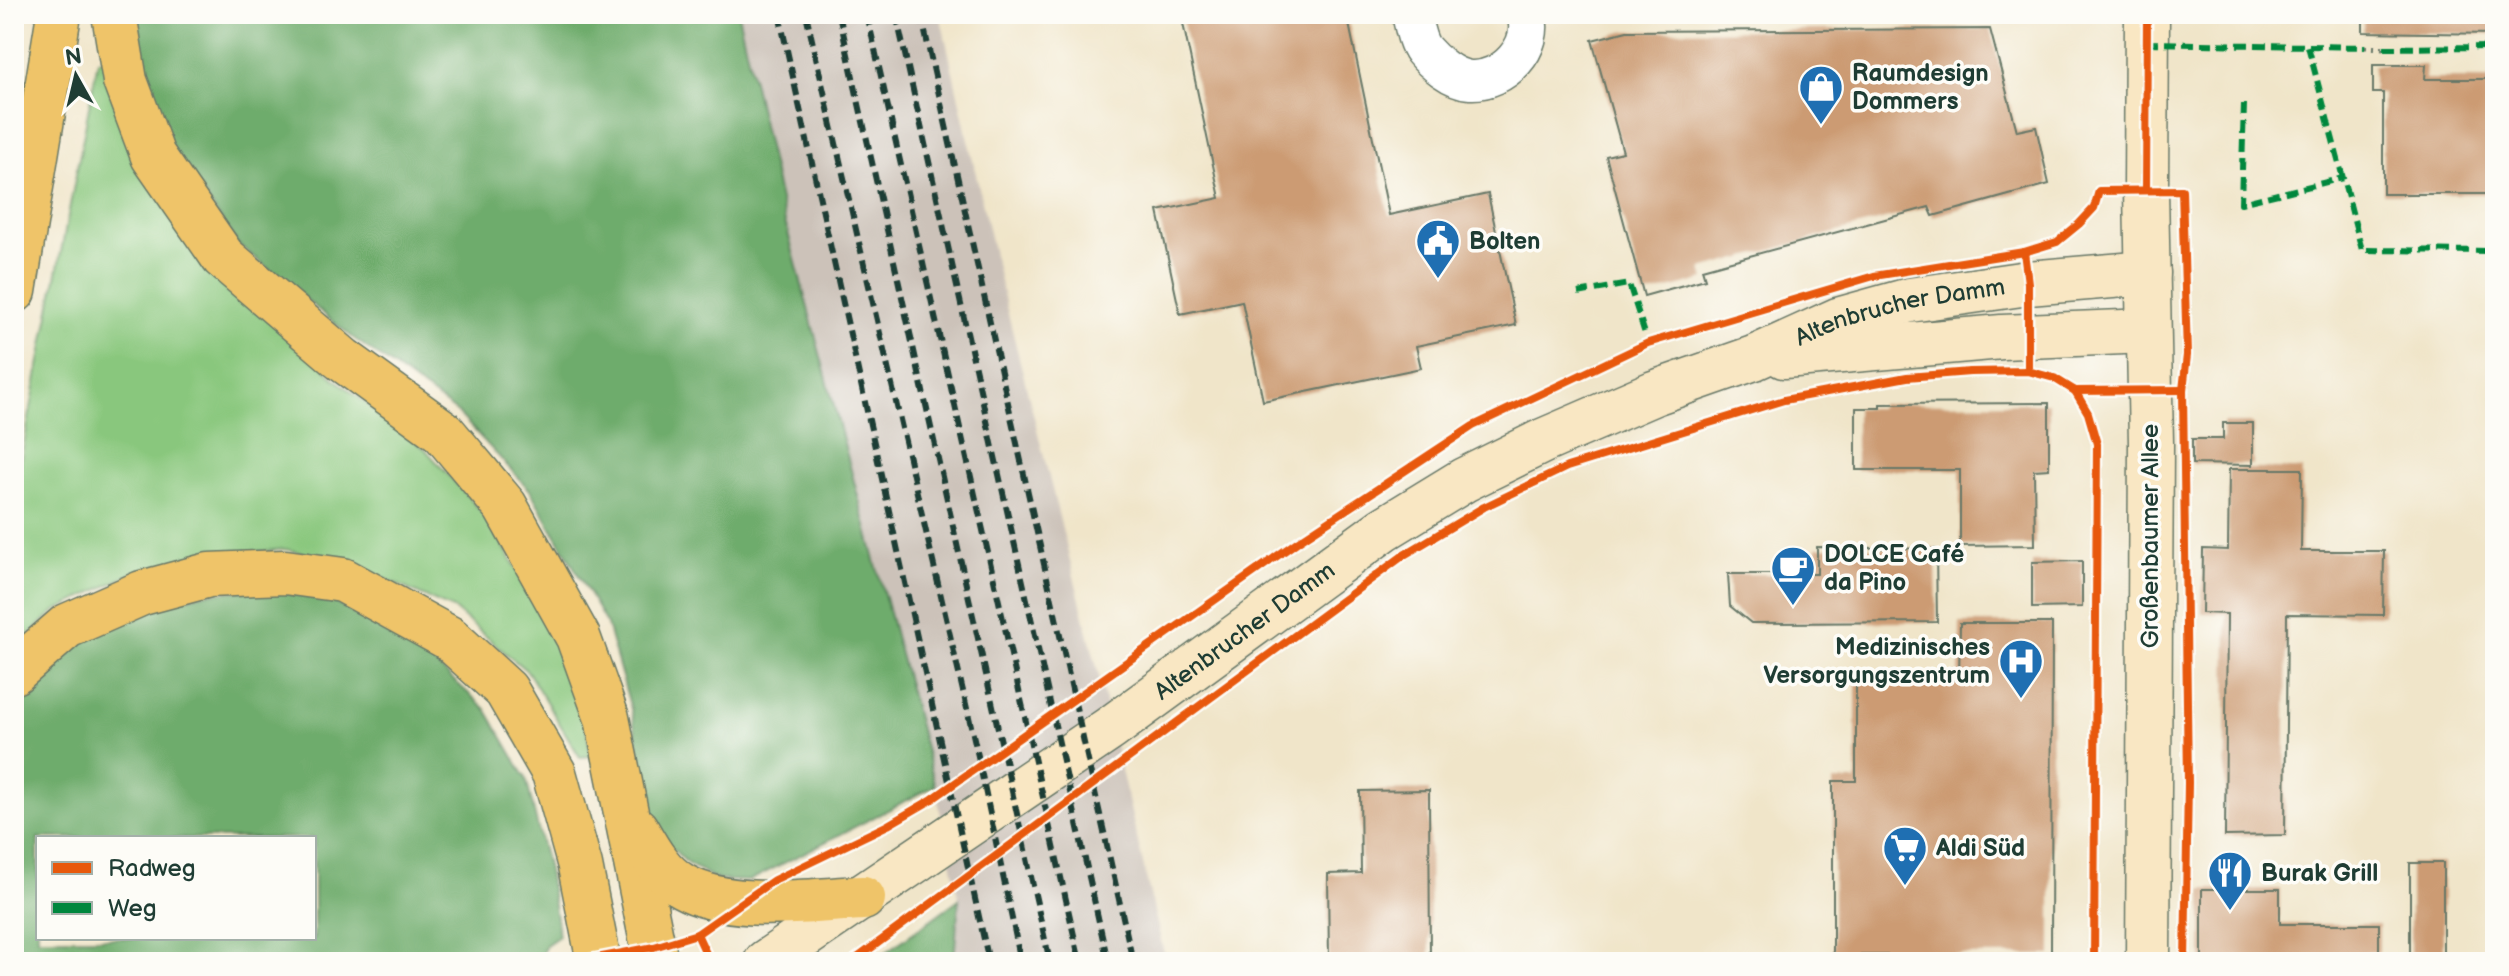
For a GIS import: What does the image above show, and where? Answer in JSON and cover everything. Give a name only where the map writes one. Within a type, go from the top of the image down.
[{"type":"highway","points":[[14,291],[59,14]]},
{"type":"highway","points":[[114,14],[125,81],[153,156],[223,257],[342,359],[443,432],[505,506],[578,637],[607,718],[656,962]]},
{"type":"highway","points":[[14,672],[67,626],[142,593],[209,575],[285,572],[343,580],[449,638],[506,690],[554,773],[580,866],[599,962]]},
{"type":"highway","points":[[629,818],[654,860],[681,885],[713,898],[763,902],[863,898]]},
{"type":"main road","name":"Großenbaumer Allee","points":[[2147,14],[2151,444],[2148,962]]},
{"type":"main road","name":"Altenbrucher Damm","points":[[766,962],[1111,728],[1384,529],[1464,480],[1545,440],[1654,393],[1754,358],[1838,320],[1910,300],[2028,283],[2148,273]]},
{"type":"main road","name":"Altenbrucher Damm","points":[[1754,358],[2016,336],[2148,331]]},
{"type":"street","points":[[1411,14],[1421,47],[1442,68],[1469,80],[1496,75],[1515,61],[1526,44],[1526,14]]},
{"type":"path","points":[[2365,47],[2384,48]]},
{"type":"shaded area","points":[[738,14],[940,14],[1001,286],[1098,672],[1166,962],[955,962],[959,899],[935,786],[784,218]]},
{"type":"green space","points":[[132,14],[738,14],[784,218],[935,786],[749,881],[718,880],[688,864],[668,844],[652,814],[631,709],[607,625],[530,490],[458,413],[352,337],[238,244],[172,147],[143,72]]},
{"type":"green space","points":[[103,59],[330,375],[425,449],[487,518],[560,643],[584,717],[591,756],[580,757],[528,672],[455,610],[349,563],[285,549],[205,556],[137,571],[55,611],[14,648],[14,496],[98,60]]},
{"type":"green space","points":[[279,589],[331,600],[431,660],[486,709],[526,778],[548,870],[559,936],[546,945],[538,962],[14,962],[14,700],[76,640],[145,608],[208,593]]},
{"type":"green space","points":[[959,899],[952,962],[873,962]]},
{"type":"building","points":[[1181,14],[1347,14],[1389,215],[1488,194],[1516,325],[1416,346],[1421,368],[1263,401],[1242,301],[1180,314],[1158,211],[1220,198]]},
{"type":"building","points":[[2363,14],[2495,14],[2495,34],[2363,32]]},
{"type":"building","points":[[1990,29],[2017,131],[2036,127],[2049,184],[1933,216],[1929,207],[1702,269],[1705,279],[1644,296],[1606,156],[1623,152],[1592,40],[1627,31]]},
{"type":"building","points":[[2373,65],[2426,65],[2425,79],[2495,79],[2495,194],[2383,194],[2383,93],[2373,93]]},
{"type":"building","points":[[2049,403],[2049,469],[2034,470],[2035,545],[1960,546],[1960,470],[1856,470],[1856,408],[1880,408],[1880,404]]},
{"type":"building","points":[[2223,423],[2253,423],[2253,465],[2192,464],[2192,439],[2223,439]]},
{"type":"building","points":[[2229,469],[2302,469],[2301,551],[2384,551],[2383,615],[2287,614],[2285,835],[2225,836],[2227,614],[2202,613],[2203,549],[2228,550]]},
{"type":"building","points":[[1817,547],[1936,549],[1937,622],[1751,623],[1730,606],[1728,574],[1817,574]]},
{"type":"building","points":[[2082,561],[2082,607],[2032,608],[2032,562]]},
{"type":"building","points":[[1960,623],[2052,623],[2051,955],[1833,955],[1833,781],[1856,781],[1856,680],[1959,680]]},
{"type":"building","points":[[1429,790],[1430,962],[1329,962],[1328,874],[1361,873],[1360,791]]},
{"type":"building","points":[[2410,863],[2443,863],[2443,953],[2410,953]]},
{"type":"building","points":[[2202,889],[2280,889],[2280,924],[2379,924],[2379,952],[2363,953],[2363,962],[2202,962]]},
{"type":"railway","points":[[779,14],[989,962]]},
{"type":"railway","points":[[806,14],[978,756],[1021,962]]},
{"type":"railway","points":[[839,14],[1050,962]]},
{"type":"railway","points":[[867,14],[1080,962]]},
{"type":"railway","points":[[896,14],[1108,962]]},
{"type":"railway","points":[[921,14],[1133,962]]},
{"type":"marked path","points":[[2147,43],[2365,47]]},
{"type":"marked path","points":[[2308,46],[2362,250],[2495,251]]},
{"type":"marked path","points":[[2384,48],[2495,47]]},
{"type":"marked path","points":[[2244,104],[2241,203],[2343,178]]},
{"type":"marked path","points":[[1578,293],[1629,284],[1648,343]]},
{"type":"cycle path","points":[[2146,190],[2147,14]]},
{"type":"cycle path","points":[[697,934],[774,880],[888,825],[931,800],[1297,542],[1473,426],[1648,343],[1874,276],[2024,252],[2057,242],[2094,208],[2099,191],[2182,190],[2187,355],[2183,390],[2188,783],[2185,962]]},
{"type":"cycle path","points":[[2024,252],[2028,283],[2028,371]]},
{"type":"cycle path","points":[[852,962],[1404,555],[1484,507],[1567,467],[1784,400],[1907,377],[2028,371],[2054,378],[2075,391],[2183,390]]},
{"type":"cycle path","points":[[2075,391],[2088,413],[2097,444],[2094,962]]},
{"type":"cycle path","points":[[576,962],[654,947],[697,934],[710,962]]},
{"type":"place","name":"Raumdesign Dommers","points":[[1821,126]]},
{"type":"place","name":"Bolten","points":[[1438,280]]},
{"type":"place","name":"DOLCE Café da Pino","points":[[1793,607]]},
{"type":"place","name":"Medizinisches Versorgungszentrum","points":[[2021,700]]},
{"type":"place","name":"Aldi Süd","points":[[1905,887]]},
{"type":"place","name":"Burak Grill","points":[[2230,912]]}]
